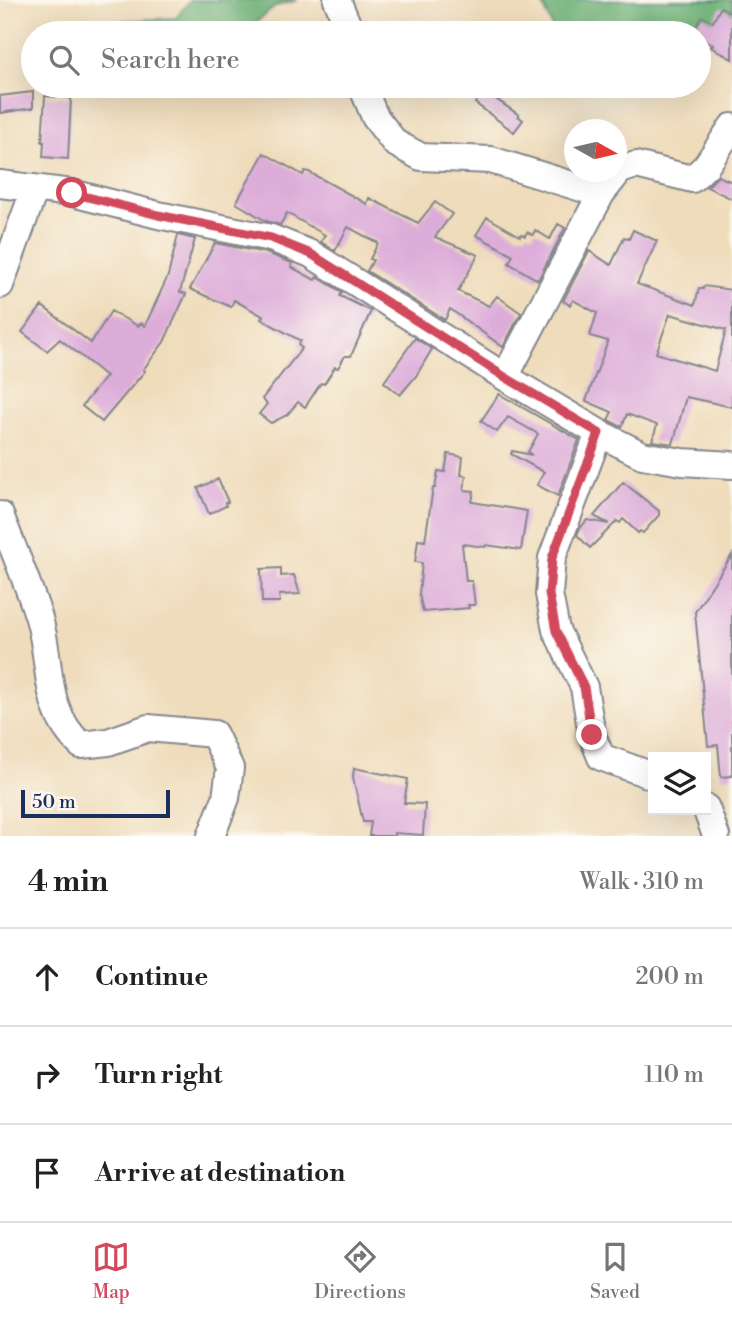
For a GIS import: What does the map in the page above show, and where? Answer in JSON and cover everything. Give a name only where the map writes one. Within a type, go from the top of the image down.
[{"type":"street","points":[[337,0],[346,21]]},
{"type":"street","points":[[367,98],[375,117],[395,143],[421,158],[491,160],[601,194]]},
{"type":"street","points":[[505,377],[601,194],[620,170],[636,165],[692,179],[706,166],[732,127]]},
{"type":"street","points":[[0,184],[72,193],[158,215],[271,238],[311,254],[505,377],[642,456],[732,465]]},
{"type":"street","points":[[0,285],[35,188]]},
{"type":"street","points":[[599,433],[552,558],[549,594],[556,631],[584,687],[592,735],[601,757],[648,774]]},
{"type":"street","points":[[0,514],[39,618],[53,704],[68,733],[81,745],[108,742],[148,728],[214,734],[230,768],[226,798],[211,836]]},
{"type":"street","points":[[708,815],[716,836]]},
{"type":"green space","points":[[190,0],[298,0],[276,6],[258,21],[122,21],[176,18]]},
{"type":"green space","points":[[541,0],[732,0],[732,17],[711,29],[711,21],[550,21]]},
{"type":"building","points":[[721,7],[732,14],[732,59],[711,47],[711,21],[699,21],[702,16],[713,22]]},
{"type":"building","points":[[21,93],[21,98],[33,98],[33,108],[0,113],[0,96]]},
{"type":"building","points":[[45,98],[71,98],[68,159],[43,157]]},
{"type":"building","points":[[479,98],[494,98],[523,120],[514,132],[475,103]]},
{"type":"building","points":[[264,153],[303,175],[305,171],[309,172],[367,204],[369,198],[418,223],[435,202],[452,214],[435,237],[478,255],[458,291],[489,306],[497,296],[521,313],[503,347],[450,309],[445,320],[367,271],[378,243],[348,227],[335,251],[321,242],[325,235],[287,213],[280,225],[266,221],[236,203]]},
{"type":"building","points":[[718,176],[732,182],[732,199],[707,187]]},
{"type":"building","points":[[487,217],[520,236],[525,236],[527,232],[533,235],[535,230],[550,239],[558,224],[565,228],[538,280],[509,263],[513,255],[476,235]]},
{"type":"building","points":[[633,230],[657,241],[637,284],[695,305],[699,288],[703,289],[704,286],[732,290],[732,407],[686,397],[673,444],[652,441],[657,425],[627,414],[622,427],[608,420],[612,412],[586,401],[608,341],[590,336],[597,313],[573,300],[570,305],[563,301],[589,251],[611,265],[624,237],[629,239]],"holes":[[[670,314],[726,330],[715,371],[656,353]]]},
{"type":"building","points":[[178,235],[195,239],[180,292],[186,294],[164,342],[143,370],[145,371],[102,422],[82,406],[106,376],[60,339],[47,351],[22,332],[42,306],[91,343],[111,311],[138,326],[141,323],[145,326],[168,276]]},
{"type":"building","points":[[215,243],[266,253],[292,263],[291,267],[315,280],[317,277],[342,292],[340,296],[371,311],[351,356],[345,356],[338,368],[335,367],[305,407],[298,402],[287,415],[271,423],[259,414],[267,404],[262,399],[302,348],[298,345],[301,341],[261,319],[263,316],[234,300],[231,307],[190,289]]},
{"type":"building","points":[[415,338],[432,349],[416,376],[400,395],[384,382]]},
{"type":"building","points":[[499,394],[579,440],[558,496],[537,485],[544,472],[511,454],[512,451],[532,455],[528,452],[538,434],[508,417],[497,432],[481,421]]},
{"type":"building","points":[[448,454],[463,457],[461,475],[466,476],[464,490],[474,491],[472,502],[527,511],[521,550],[462,544],[466,581],[472,581],[475,605],[468,605],[469,608],[423,612],[419,594],[422,563],[415,562],[418,540],[425,541],[433,488],[438,471],[445,472]]},
{"type":"building","points":[[218,479],[228,502],[225,503],[226,506],[209,514],[198,488]]},
{"type":"building","points":[[623,482],[659,511],[659,515],[643,533],[638,533],[623,519],[620,523],[617,521],[590,548],[577,535],[580,528],[587,520],[609,524],[594,516]]},
{"type":"building","points":[[732,555],[732,776],[721,777],[718,745],[708,746],[695,612]]},
{"type":"building","points":[[281,568],[281,576],[294,575],[300,594],[279,595],[280,602],[262,602],[261,569]]},
{"type":"building","points":[[354,768],[408,779],[404,803],[425,804],[423,835],[394,833],[394,836],[369,836],[371,822],[363,822],[353,777]]},
{"type":"route","points":[[72,193],[158,215],[271,238],[311,254],[599,433],[552,558],[549,594],[556,631],[584,687],[592,735]]}]
